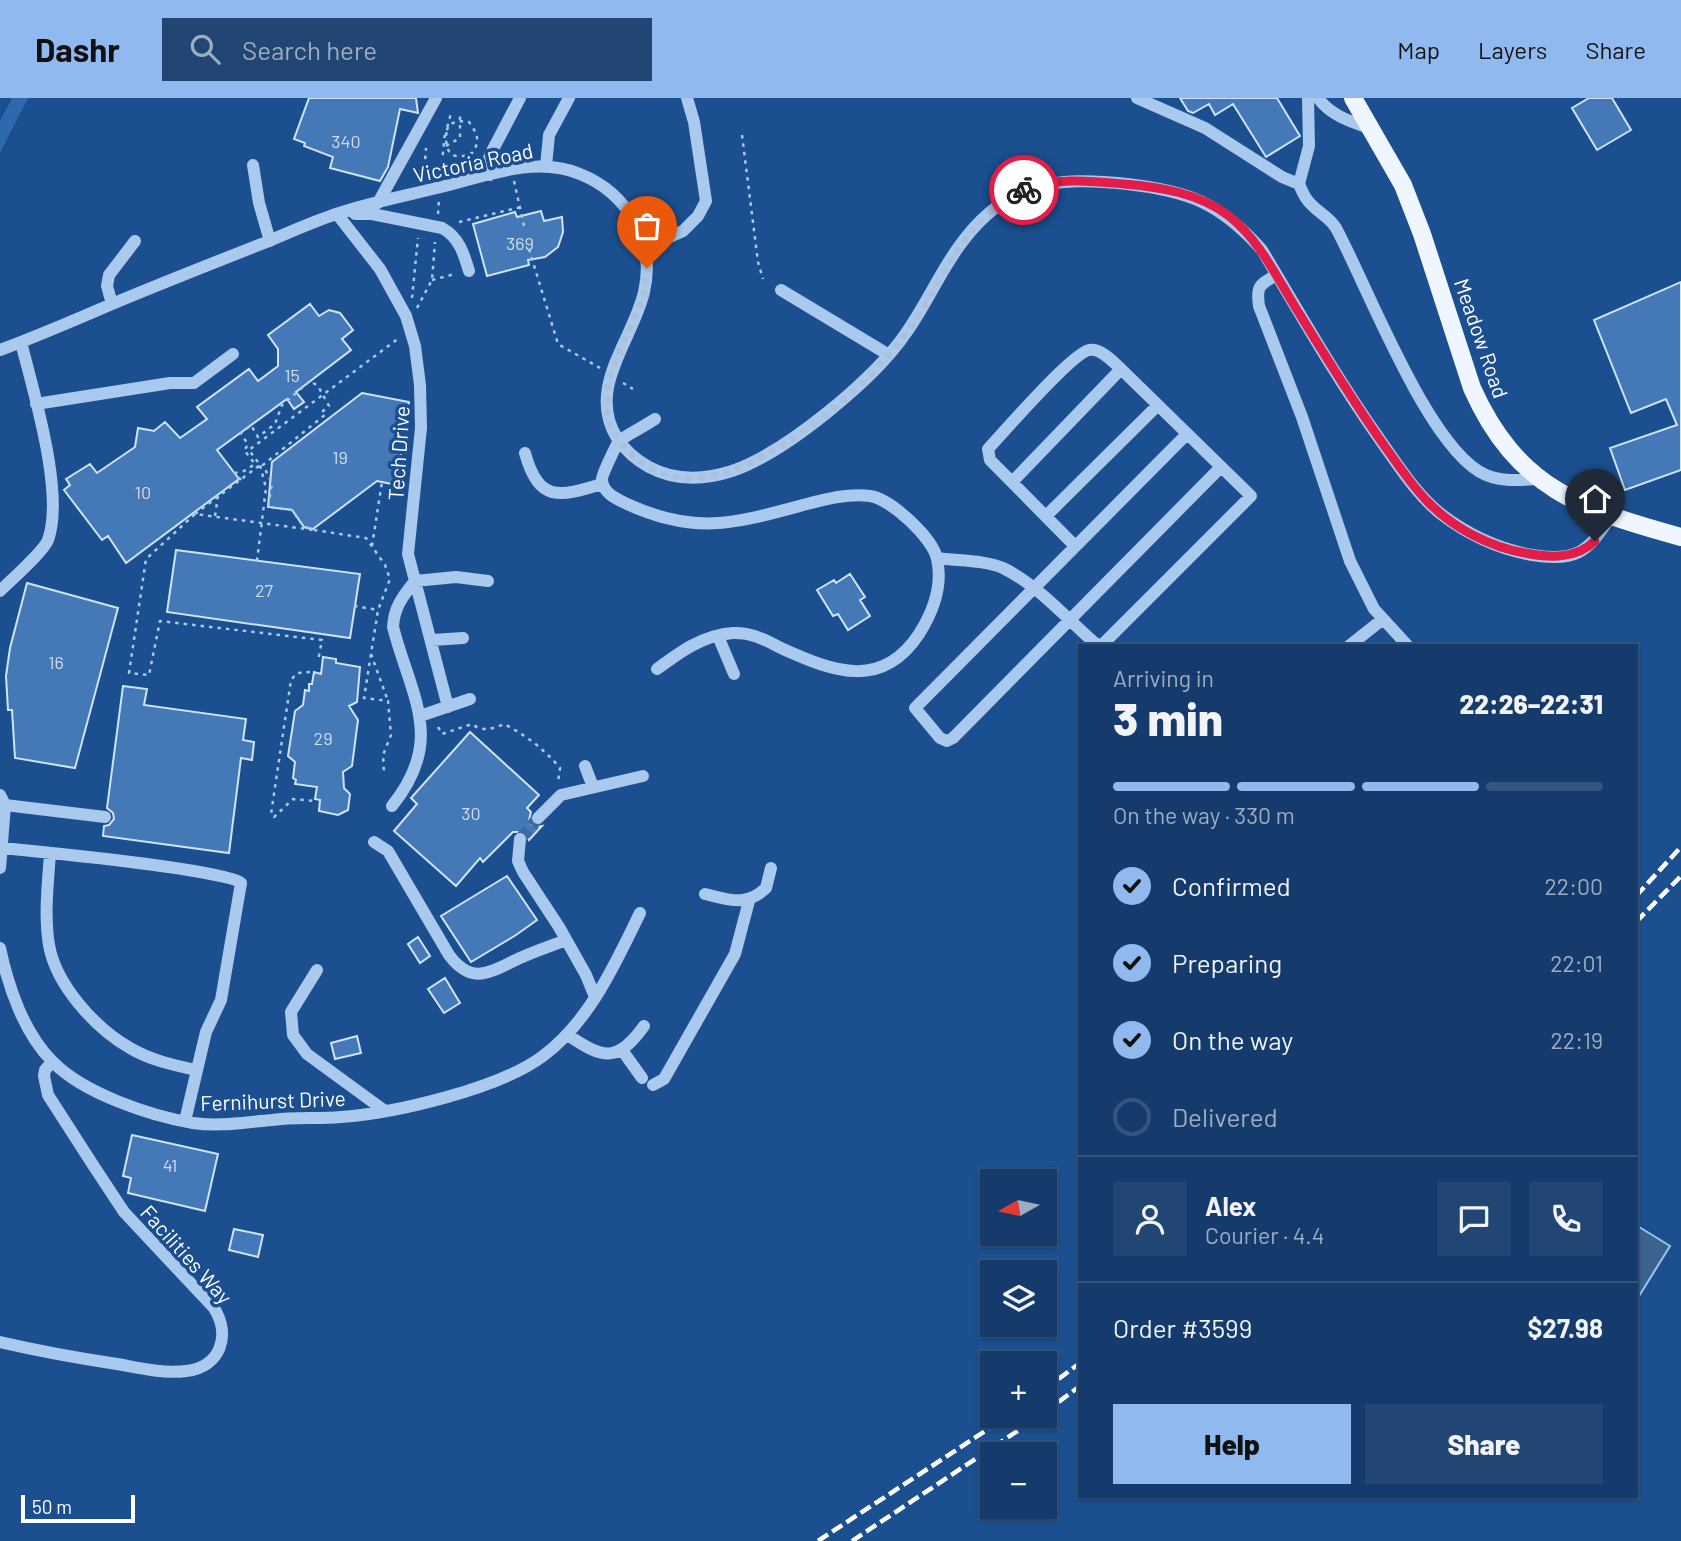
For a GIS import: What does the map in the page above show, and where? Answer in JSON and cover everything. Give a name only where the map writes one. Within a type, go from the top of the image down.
[{"type":"main road","name":"Meadow Road","points":[[1353,98],[1403,185],[1422,234],[1464,366],[1482,410],[1505,444],[1539,479],[1567,497],[1610,517],[1681,537]]},
{"type":"street","points":[[378,203],[436,98]]},
{"type":"street","points":[[490,175],[490,155],[520,98]]},
{"type":"street","points":[[546,166],[549,135],[569,98]]},
{"type":"street","points":[[645,248],[683,231],[703,210],[706,201],[694,122],[687,98]]},
{"type":"street","points":[[1137,98],[1205,128],[1282,177],[1299,184]]},
{"type":"street","points":[[1308,98],[1309,146],[1299,184],[1306,199],[1334,225],[1405,370],[1449,443],[1466,461],[1486,475],[1509,481],[1539,479]]},
{"type":"street","points":[[1318,98],[1325,107],[1343,118],[1372,130]]},
{"type":"street","points":[[253,165],[259,203],[270,241]]},
{"type":"street","name":"Victoria Road","points":[[0,350],[337,214],[511,170],[546,166],[580,174],[616,197],[629,210],[645,248],[647,268],[644,292],[614,364],[607,393],[611,426],[619,441],[643,464],[683,478],[710,477],[751,464],[809,426],[845,398],[889,355],[918,316],[958,247],[983,216],[1009,197],[1057,182],[1087,181],[1154,187],[1184,194],[1228,215],[1262,250],[1363,415],[1410,482],[1440,513],[1486,541],[1522,553],[1550,557],[1573,554],[1589,547],[1610,517]]},
{"type":"street","points":[[337,214],[372,215],[442,228],[451,232],[458,242],[469,271]]},
{"type":"street","name":"Tech Drive","points":[[337,214],[380,269],[397,299],[415,346],[421,402],[419,454],[408,554],[448,707]]},
{"type":"street","points":[[112,304],[107,286],[109,275],[135,241]]},
{"type":"street","points":[[1276,275],[1259,286],[1259,306],[1302,417],[1350,561],[1374,608],[1406,644]]},
{"type":"street","points":[[781,290],[889,355]]},
{"type":"street","points":[[0,591],[48,541],[55,499],[21,342]]},
{"type":"street","points":[[1076,546],[990,460],[988,449],[1042,391],[1088,350],[1101,352],[1121,369],[1251,496],[1103,644]]},
{"type":"street","points":[[36,404],[170,383],[194,383],[233,354]]},
{"type":"street","points":[[1012,482],[1121,369]]},
{"type":"street","points":[[1046,516],[1158,405]]},
{"type":"street","points":[[655,419],[619,441],[604,471],[602,484],[612,496],[646,512],[679,522],[705,525],[758,518],[831,498],[868,495],[894,507],[932,545],[937,558],[936,600],[928,619],[903,654],[887,665],[852,673],[782,649],[761,638],[733,633],[702,639],[657,669]]},
{"type":"street","points":[[1187,434],[915,708],[940,738],[947,741],[953,738],[1220,468]]},
{"type":"street","points":[[525,453],[534,479],[555,493],[569,493],[602,484]]},
{"type":"street","points":[[937,558],[1003,568],[1034,589],[1096,644]]},
{"type":"street","points":[[392,806],[416,768],[420,742],[420,716],[414,687],[393,627],[398,603],[415,581],[456,577],[488,581]]},
{"type":"street","points":[[1352,644],[1383,619]]},
{"type":"street","points":[[718,636],[734,674]]},
{"type":"street","points":[[432,640],[463,638]]},
{"type":"street","points":[[420,716],[470,699]]},
{"type":"street","points":[[585,766],[593,787]]},
{"type":"street","points":[[538,818],[561,794],[643,776]]},
{"type":"street","points":[[0,868],[2,800],[105,817]]},
{"type":"street","points":[[520,839],[518,861],[523,872],[566,940],[595,997]]},
{"type":"street","points":[[374,842],[388,851],[449,956],[458,967],[468,973],[488,973],[566,940]]},
{"type":"street","points":[[2,848],[180,869],[230,877],[241,883],[221,1000],[206,1032],[185,1121]]},
{"type":"street","points":[[50,853],[47,912],[49,947],[80,1008],[130,1048],[156,1060],[196,1070]]},
{"type":"street","points":[[622,1050],[648,1082],[664,1079],[735,954],[750,901],[766,888],[771,868]]},
{"type":"street","points":[[705,894],[729,900],[750,901]]},
{"type":"street","name":"Fernihurst Drive","points":[[0,948],[22,1018],[52,1062],[89,1089],[118,1101],[185,1121],[232,1125],[274,1119],[321,1119],[385,1111],[468,1090],[539,1059],[568,1035],[595,997],[640,913]]},
{"type":"street","points":[[317,970],[291,1012],[293,1035],[307,1054],[385,1111]]},
{"type":"street","points":[[568,1035],[600,1052],[615,1053],[631,1044],[644,1026]]},
{"type":"street","name":"Facilities Way","points":[[0,1342],[173,1372],[192,1370],[206,1364],[217,1355],[223,1344],[222,1321],[214,1308],[124,1212],[52,1102],[44,1076],[45,1070],[52,1062]]},
{"type":"path","points":[[452,114],[445,137],[450,151],[457,156],[465,156],[472,153],[478,141]]},
{"type":"path","points":[[443,148],[460,138],[460,115]]},
{"type":"path","points":[[742,135],[758,261],[763,279]]},
{"type":"path","points":[[511,170],[524,226]]},
{"type":"path","points":[[451,224],[521,207]]},
{"type":"path","points":[[529,249],[558,344],[600,368]]},
{"type":"path","points":[[414,314],[432,279],[446,276]]},
{"type":"path","points":[[257,561],[266,488],[260,465],[249,450],[410,328]]},
{"type":"path","points":[[241,480],[235,473],[255,464],[244,450],[248,445],[241,433],[251,425],[258,437],[275,424],[282,405],[310,381],[318,386],[329,406],[323,411],[326,414],[263,465],[272,484],[268,507],[292,510],[304,527],[313,530]]},
{"type":"path","points":[[260,465],[194,513],[146,559],[129,673],[149,676],[160,621],[322,640],[318,660]]},
{"type":"path","points":[[372,546],[382,482]]},
{"type":"path","points":[[215,516],[218,496]]},
{"type":"path","points":[[194,513],[366,538],[385,565],[390,579],[378,610],[364,698],[388,701]]},
{"type":"path","points":[[371,653],[388,701],[391,735],[383,755],[384,774]]},
{"type":"path","points":[[310,672],[297,673],[292,680],[271,814],[274,817],[293,799],[314,801]]},
{"type":"path","points":[[438,727],[442,734],[472,724],[477,728],[489,730],[504,724],[530,739],[560,768],[556,787]]},
{"type":"shaded area","points":[[12,98],[28,98],[0,153],[0,121]]},
{"type":"shaded area","points":[[1638,1226],[1670,1246],[1638,1298]]},
{"type":"building","points":[[309,98],[416,98],[418,113],[400,109],[388,167],[380,181],[330,168],[333,157],[304,146],[305,143],[294,139]]},
{"type":"building","points":[[1180,98],[1277,98],[1300,136],[1266,157],[1233,104],[1215,115],[1209,104],[1193,113],[1188,111]]},
{"type":"building","points":[[1589,98],[1612,98],[1631,130],[1597,150],[1572,108]]},
{"type":"building","points":[[541,211],[544,221],[562,217],[563,232],[558,247],[545,257],[528,260],[529,265],[487,276],[473,224],[515,212],[517,217]]},
{"type":"building","points":[[1681,282],[1681,470],[1625,490],[1610,448],[1677,425],[1666,399],[1631,413],[1594,320]]},
{"type":"building","points":[[310,304],[319,316],[329,310],[340,313],[353,330],[342,339],[351,350],[296,392],[304,402],[294,409],[287,399],[217,450],[239,479],[126,563],[108,536],[102,540],[64,490],[70,485],[66,479],[90,464],[97,473],[135,447],[138,428],[154,431],[165,422],[180,438],[207,419],[197,407],[249,369],[258,381],[278,366],[278,349],[268,335]]},
{"type":"building","points":[[362,393],[409,402],[405,422],[408,426],[405,450],[401,453],[397,485],[377,481],[313,529],[304,527],[292,510],[268,507],[272,462]]},
{"type":"building","points":[[176,550],[360,574],[350,638],[167,612]]},
{"type":"building","points":[[850,574],[865,597],[860,600],[870,616],[848,630],[838,614],[833,616],[817,590]]},
{"type":"building","points":[[27,583],[118,608],[75,768],[15,758],[12,710],[8,710],[6,676],[10,648]]},
{"type":"building","points":[[323,657],[336,659],[336,663],[360,667],[357,702],[349,706],[358,720],[352,766],[343,772],[344,788],[350,794],[348,810],[338,815],[319,811],[320,800],[315,799],[317,787],[295,784],[295,762],[288,756],[295,711],[303,705],[305,690],[309,691],[314,672],[321,674]]},
{"type":"building","points":[[123,686],[147,689],[144,705],[246,719],[243,740],[254,742],[252,760],[241,758],[229,853],[103,836],[104,826],[114,819],[113,813],[107,808]]},
{"type":"building","points":[[470,732],[539,795],[527,808],[531,812],[531,824],[542,826],[529,840],[524,832],[513,832],[483,862],[480,858],[456,886],[394,831],[417,804],[411,798]]},
{"type":"building","points":[[507,876],[537,920],[471,962],[441,916]]},
{"type":"building","points":[[418,937],[430,956],[420,963],[408,944]]},
{"type":"building","points":[[445,978],[460,1003],[444,1013],[428,989]]},
{"type":"building","points":[[357,1036],[361,1053],[335,1059],[331,1043]]},
{"type":"building","points":[[132,1135],[218,1154],[205,1211],[128,1193],[131,1178],[123,1176]]},
{"type":"building","points":[[234,1229],[263,1235],[258,1257],[229,1250]]},
{"type":"tunnel","points":[[520,839],[538,818]]},
{"type":"railway","points":[[1638,894],[1681,847]]},
{"type":"railway","points":[[1638,920],[1681,876]]},
{"type":"railway","points":[[1057,1380],[1078,1364]]},
{"type":"railway","points":[[1057,1403],[1078,1387]]},
{"type":"railway","points":[[818,1541],[990,1428]]},
{"type":"railway","points":[[852,1541],[1022,1428]]},
{"type":"way so far","points":[[647,268],[644,292],[610,375],[607,412],[611,426],[619,441],[643,464],[683,478],[710,477],[751,464],[809,426],[845,398],[904,337],[958,247],[983,216],[1009,197],[1024,190]]},
{"type":"route","points":[[1024,190],[1057,182],[1087,181],[1154,187],[1184,194],[1228,215],[1262,250],[1363,415],[1410,482],[1440,513],[1486,541],[1538,556],[1573,554],[1589,547],[1595,541]]}]
